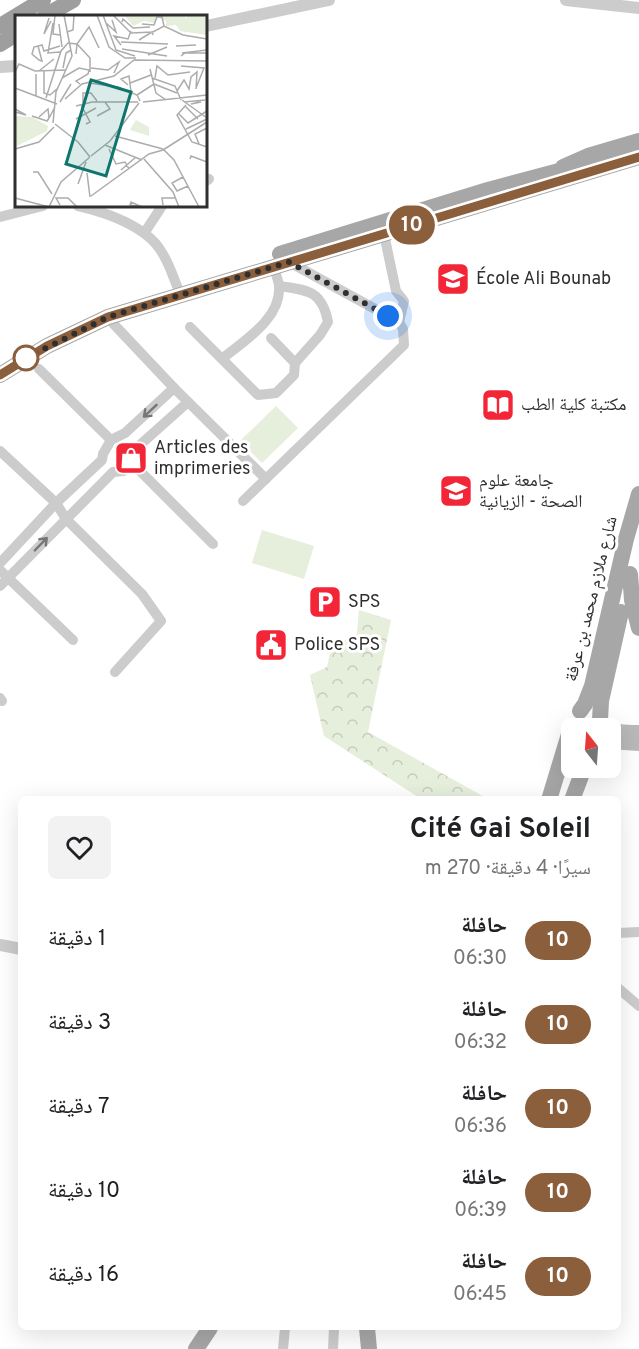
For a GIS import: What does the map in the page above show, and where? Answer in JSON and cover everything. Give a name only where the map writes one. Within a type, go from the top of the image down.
[{"type":"highway","points":[[18,15],[43,0]]},
{"type":"highway","points":[[47,15],[73,0]]},
{"type":"highway","points":[[0,26],[15,17]]},
{"type":"highway","points":[[0,44],[15,35]]},
{"type":"main road","points":[[554,177],[588,156],[639,141]]},
{"type":"main road","points":[[0,375],[47,346],[107,317],[384,234],[639,150]]},
{"type":"main road","points":[[0,363],[30,343],[87,316],[177,286],[488,190],[639,157]]},
{"type":"main road","points":[[554,177],[639,165]]},
{"type":"main road","name":"شارع ملازم محمد بن عرفة","points":[[571,718],[585,704],[592,686],[639,494]]},
{"type":"main road","name":"شارع ملازم محمد بن عرفة","points":[[602,718],[605,686],[639,533]]},
{"type":"main road","points":[[630,574],[632,600],[639,628]]},
{"type":"main road","points":[[580,711],[592,712],[597,718]]},
{"type":"main road","points":[[621,730],[639,732]]},
{"type":"main road","points":[[621,743],[639,744]]},
{"type":"main road","name":"شارع ملازم محمد بن عرفة","points":[[551,792],[561,763]]},
{"type":"main road","points":[[551,792],[561,770]]},
{"type":"main road","points":[[574,795],[576,778]]},
{"type":"main road","points":[[574,795],[580,778]]},
{"type":"main road","points":[[185,1349],[198,1330]]},
{"type":"main road","points":[[196,1349],[209,1330]]},
{"type":"main road","points":[[357,1330],[358,1349]]},
{"type":"main road","points":[[367,1330],[369,1349]]},
{"type":"street","points":[[207,26],[329,0]]},
{"type":"street","points":[[566,0],[639,8]]},
{"type":"street","points":[[619,0],[624,4],[639,8]]},
{"type":"street","points":[[0,67],[15,66]]},
{"type":"street","points":[[0,216],[39,207]]},
{"type":"street","points":[[82,207],[145,232],[161,250],[177,286]]},
{"type":"street","points":[[145,232],[161,207]]},
{"type":"street","points":[[384,234],[396,291],[404,301],[399,322]]},
{"type":"street","points":[[223,358],[260,327],[272,313],[277,303],[281,264],[399,322],[403,329],[404,345],[243,501]]},
{"type":"street","points":[[190,327],[258,394],[276,393],[294,375],[295,363],[320,335],[328,322],[324,306],[315,294],[306,290],[279,286]]},
{"type":"street","points":[[107,317],[266,480]]},
{"type":"street","points":[[271,338],[295,363]]},
{"type":"street","points":[[39,369],[111,440]]},
{"type":"street","points":[[0,563],[56,503],[102,460],[111,440],[125,433],[174,388]]},
{"type":"street","points":[[73,640],[3,578],[113,472],[123,471],[134,465],[139,458],[141,444],[188,402]]},
{"type":"street","points":[[0,452],[56,503],[66,519],[142,594],[161,621],[115,672]]},
{"type":"street","points":[[102,460],[113,472]]},
{"type":"street","points":[[134,465],[213,544]]},
{"type":"street","points":[[621,933],[639,932]]},
{"type":"street","points":[[0,945],[18,948]]},
{"type":"street","points":[[621,991],[639,1006]]},
{"type":"street","points":[[283,1349],[285,1330]]},
{"type":"street","points":[[333,1349],[334,1330]]},
{"type":"green space","points":[[276,406],[298,428],[262,463],[240,441]]},
{"type":"green space","points":[[262,530],[314,546],[304,579],[252,563]]},
{"type":"green space","points":[[359,610],[391,620],[368,732],[483,796],[416,796],[324,736],[310,675],[327,667],[333,638],[356,642]]},
{"type":"bus line","name":"10","points":[[0,375],[47,346],[108,317],[639,157]]},
{"type":"place","name":"École Ali Bounab","points":[[453,279]]},
{"type":"place","name":"مكتبة كلية الطب","points":[[498,405]]},
{"type":"place","name":"Articles des imprimeries","points":[[131,458]]},
{"type":"place","name":"جامعة علوم الصحة - الزيانية","points":[[456,491]]},
{"type":"place","name":"SPS","points":[[325,602]]},
{"type":"place","name":"Police SPS","points":[[271,645]]},
{"type":"route","points":[[26,358],[108,317],[289,262],[388,316]]}]
